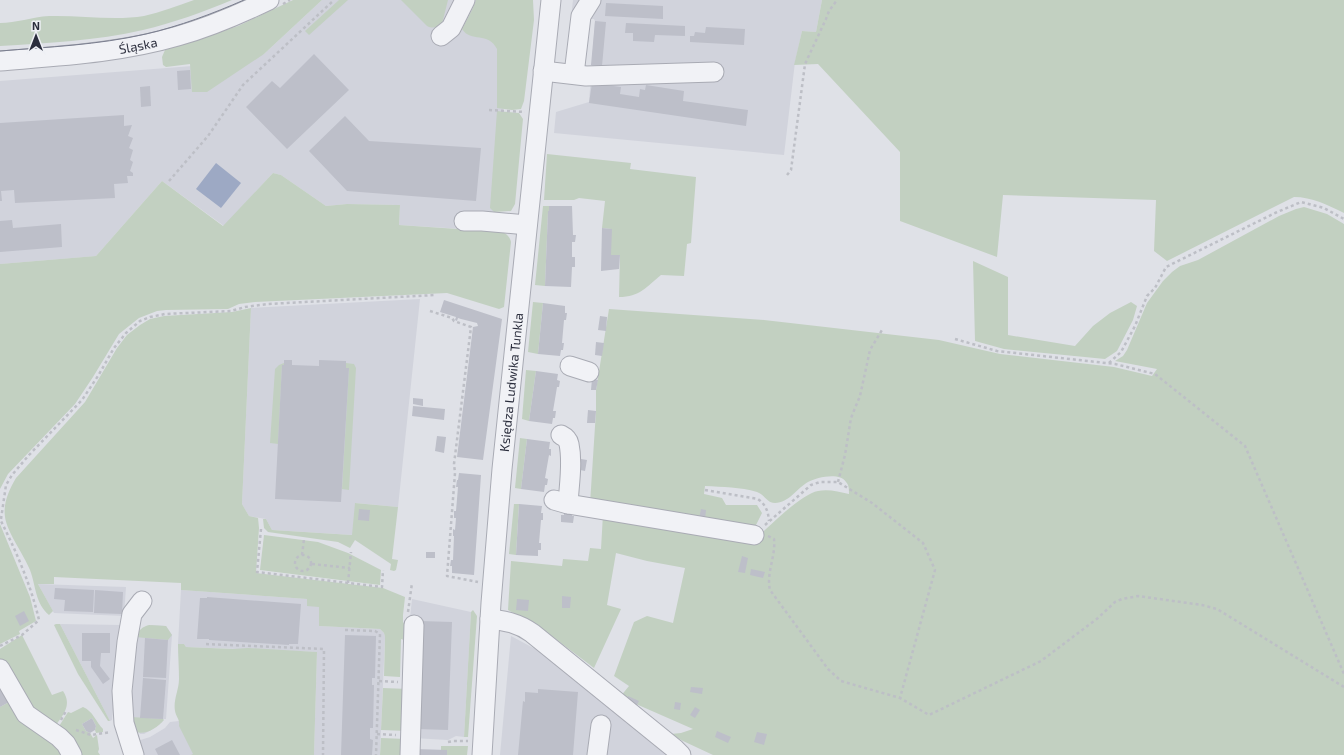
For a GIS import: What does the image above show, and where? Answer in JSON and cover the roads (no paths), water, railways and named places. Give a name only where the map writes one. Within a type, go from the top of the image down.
[{"type":"street","name":"Śląska","points":[[0,61],[107,51],[155,42],[180,36],[235,16],[269,0]]},
{"type":"street","points":[[574,74],[581,16],[591,0]]},
{"type":"street","name":"Księdza Ludwika Tunkla","points":[[482,755],[490,619],[502,462],[549,4]]},
{"type":"street","points":[[441,36],[451,28],[460,5]]},
{"type":"street","points":[[543,71],[586,76],[714,72]]},
{"type":"street","points":[[464,221],[527,225]]},
{"type":"street","points":[[570,366],[589,372]]},
{"type":"street","points":[[561,435],[566,437],[569,443],[570,466],[561,502],[754,535]]},
{"type":"street","points":[[134,755],[124,723],[122,691],[127,642],[132,614],[142,601]]},
{"type":"street","points":[[410,755],[411,619]]},
{"type":"street","points":[[490,619],[513,622],[523,626],[681,753]]},
{"type":"street","points":[[0,669],[26,714],[59,737],[66,744],[72,755]]},
{"type":"street","points":[[597,755],[601,725]]},
{"type":"water","points":[[216,163],[241,183],[221,208],[196,189]]},
{"type":"tram line","points":[[0,51],[55,47],[128,38],[196,19],[244,0]]}]
